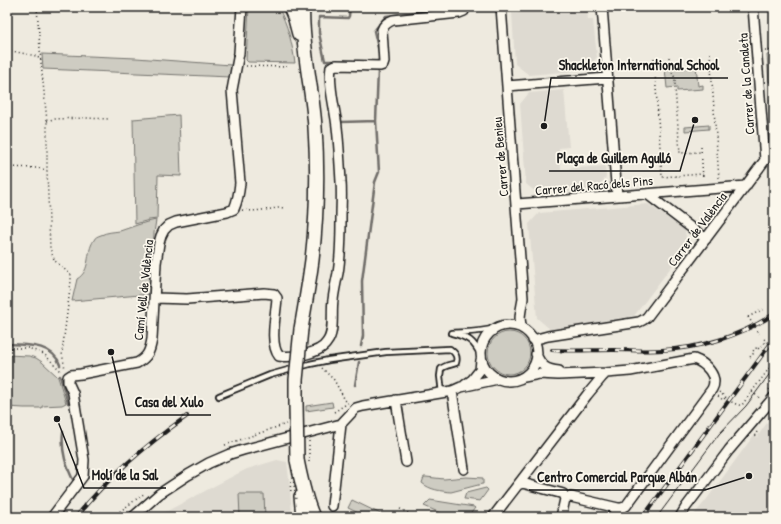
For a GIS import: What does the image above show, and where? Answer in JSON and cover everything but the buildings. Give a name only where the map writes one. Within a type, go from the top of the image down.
[{"type":"street","points":[[234,209],[239,195],[240,183],[232,90],[239,53],[242,7]]},
{"type":"street","points":[[290,7],[305,53]]},
{"type":"street","points":[[303,7],[305,53],[313,105],[317,168],[317,193],[312,262],[301,329],[296,380],[297,460],[303,517]]},
{"type":"street","points":[[155,298],[187,299],[269,293],[274,294],[277,298],[274,341],[275,349],[279,356],[284,357],[308,354],[327,344],[331,336],[333,300],[338,273],[341,240],[341,183],[337,128],[329,75],[331,67],[336,65],[383,65],[382,30],[387,22],[393,20],[459,13],[464,11],[466,7]]},
{"type":"street","name":"Carrer de Benieu","points":[[501,7],[517,204],[523,298],[520,322],[523,329]]},
{"type":"street","points":[[602,7],[617,196]]},
{"type":"street","name":"Carrer de la Canaleta","points":[[753,7],[765,160]]},
{"type":"street","points":[[507,86],[607,78]]},
{"type":"street","name":"Carrer de València","points":[[533,340],[548,336],[639,322],[647,317],[774,148]]},
{"type":"street","name":"Carrer del Racó dels Pins","points":[[517,204],[746,186]]},
{"type":"street","points":[[647,194],[706,239]]},
{"type":"street","name":"Camí Vell de València","points":[[68,377],[71,375],[137,363],[143,360],[151,347],[157,251],[160,236],[169,225],[176,222],[227,212],[234,209]]},
{"type":"street","points":[[462,387],[472,380],[480,370],[481,350],[486,337],[490,332],[513,320],[519,313],[522,305]]},
{"type":"street","points":[[481,358],[484,368],[490,375],[507,381],[516,380],[524,376],[533,367],[535,363],[536,347],[529,334],[523,329],[514,326],[500,327]]},
{"type":"street","points":[[536,354],[544,367],[550,370],[580,370],[589,374],[590,386],[587,395]]},
{"type":"street","points":[[524,376],[539,374],[606,374],[694,359],[703,364],[713,375],[715,391],[626,506],[622,508],[614,507],[571,497],[565,499]]},
{"type":"street","points":[[493,517],[587,395],[606,374]]},
{"type":"street","points":[[52,517],[83,476],[84,460],[73,393],[68,382],[68,377]]},
{"type":"street","points":[[133,517],[174,484],[220,458],[344,421],[356,408],[363,406],[452,391],[462,387],[498,379]]},
{"type":"street","points":[[452,391],[464,469]]},
{"type":"street","points":[[680,517],[686,506],[728,450],[774,398]]},
{"type":"street","points":[[396,400],[406,462]]},
{"type":"street","points":[[332,506],[344,421]]},
{"type":"street","points":[[297,460],[307,503],[313,517]]},
{"type":"street","points":[[518,485],[522,483],[563,494],[565,499],[561,517]]},
{"type":"street","points":[[612,517],[614,507]]},
{"type":"lane","points":[[481,358],[477,348],[470,341],[462,335],[452,333],[477,332],[500,327]]},
{"type":"lane","points":[[219,396],[270,376],[317,363],[386,352],[450,349],[456,354],[457,359],[456,363],[444,366],[441,369],[440,376],[442,393]]},
{"type":"path","points":[[37,7],[40,59],[47,121],[50,248],[53,258],[71,276],[72,281],[62,353],[64,368],[68,377]]},
{"type":"path","points":[[7,50],[36,56],[40,59]]},
{"type":"path","points":[[765,51],[774,50]]},
{"type":"path","points":[[710,53],[719,178]]},
{"type":"path","points":[[669,57],[670,69],[675,80],[680,153],[702,152]]},
{"type":"path","points":[[654,58],[662,177],[703,174]]},
{"type":"path","points":[[236,66],[288,67]]},
{"type":"path","points":[[47,121],[53,119],[85,118],[110,120]]},
{"type":"path","points":[[701,147],[703,180]]},
{"type":"path","points":[[7,167],[37,168],[47,170]]},
{"type":"path","points":[[234,209],[250,211],[284,208]]},
{"type":"path","points":[[759,334],[748,317],[764,309]]},
{"type":"path","points":[[764,339],[774,347]]},
{"type":"path","points":[[750,357],[756,348],[757,350],[766,341]]},
{"type":"path","points":[[7,348],[28,348],[44,354],[68,377]]},
{"type":"path","points":[[715,391],[723,400],[726,397],[739,405],[743,404],[774,362]]},
{"type":"path","points":[[317,363],[334,380],[345,400],[356,408]]},
{"type":"path","points":[[752,392],[761,399]]},
{"type":"path","points":[[334,412],[348,403]]},
{"type":"path","points":[[222,447],[288,423]]},
{"type":"path","points":[[114,517],[149,490]]},
{"type":"path","points":[[400,509],[410,514]]},
{"type":"shaded area","points":[[249,7],[278,7],[289,34],[295,63],[248,62],[246,60]]},
{"type":"shaded area","points":[[587,8],[588,20],[593,20],[597,57],[586,70],[529,75],[515,64],[512,12]]},
{"type":"shaded area","points":[[42,54],[136,58],[231,65],[230,77],[43,69]]},
{"type":"shaded area","points":[[774,54],[774,79],[769,82],[767,55]]},
{"type":"shaded area","points":[[696,66],[698,86],[703,85],[703,89],[677,91],[677,87],[667,88],[665,69]]},
{"type":"shaded area","points":[[564,90],[569,147],[559,148],[561,169],[605,166],[606,177],[596,190],[538,194],[526,184],[520,104],[529,93]]},
{"type":"shaded area","points":[[770,99],[774,103],[773,129]]},
{"type":"shaded area","points":[[179,115],[181,176],[158,175],[157,219],[135,224],[133,119]]},
{"type":"shaded area","points":[[709,125],[709,129],[685,131],[685,127]]},
{"type":"shaded area","points":[[648,204],[685,230],[687,246],[634,316],[551,330],[537,318],[529,224],[539,213]]},
{"type":"shaded area","points":[[156,220],[151,294],[72,301],[77,279],[85,271],[91,245],[95,238],[106,233],[120,231],[142,223]]},
{"type":"shaded area","points":[[505,332],[513,332],[521,335],[527,341],[530,353],[527,365],[521,371],[513,374],[505,374],[497,371],[491,365],[488,357],[488,349],[491,341],[497,335]]},
{"type":"shaded area","points":[[7,355],[29,356],[42,362],[58,377],[66,403],[62,405],[42,406],[42,408],[7,407]]},
{"type":"shaded area","points":[[332,402],[333,407],[306,411],[306,406]]},
{"type":"shaded area","points":[[774,413],[774,517],[692,517],[754,435],[757,437]]},
{"type":"shaded area","points":[[277,460],[287,462],[292,514],[291,517],[156,517],[247,469]]},
{"type":"shaded area","points":[[424,477],[444,479],[466,477],[483,478],[483,484],[447,492],[428,487],[422,483]]},
{"type":"shaded area","points":[[486,488],[488,490],[480,501],[464,499],[466,493]]},
{"type":"shaded area","points":[[239,494],[264,494],[265,517],[240,517]]},
{"type":"shaded area","points":[[352,500],[387,517],[367,517],[348,508]]},
{"type":"shaded area","points":[[430,500],[475,508],[468,517],[450,517],[424,506]]},
{"type":"waterway","points":[[336,61],[325,61],[319,33],[319,17],[348,18],[350,7]]},
{"type":"waterway","points":[[377,61],[379,61],[379,52],[374,31],[386,16],[461,7]]},
{"type":"waterway","points":[[361,346],[363,336],[362,281],[375,182],[379,172],[376,121],[378,71],[366,70]]},
{"type":"waterway","points":[[341,118],[341,122],[376,121]]},
{"type":"waterway","points":[[7,344],[30,345],[45,349],[56,358],[60,365]]},
{"type":"waterway","points":[[355,385],[359,362]]},
{"type":"waterway","points":[[60,376],[68,403]]},
{"type":"waterway","points":[[63,432],[65,459],[75,484]]},
{"type":"tram line","points":[[657,517],[719,434],[746,406],[774,368]]},
{"type":"railway","points":[[552,350],[656,350],[691,347],[734,335],[774,314]]},
{"type":"railway","points":[[643,517],[774,339]]},
{"type":"railway","points":[[76,517],[101,489],[128,463],[187,416]]},
{"type":"place","name":"Plaça de Guillem Agulló","points":[[695,120]]},
{"type":"place","name":"Shackleton International School","points":[[544,126]]},
{"type":"place","name":"Casa del Xulo","points":[[111,352]]},
{"type":"place","name":"Molí de la Sal","points":[[57,419]]},
{"type":"place","name":"Centro Comercial Parque Albán","points":[[749,476]]}]
